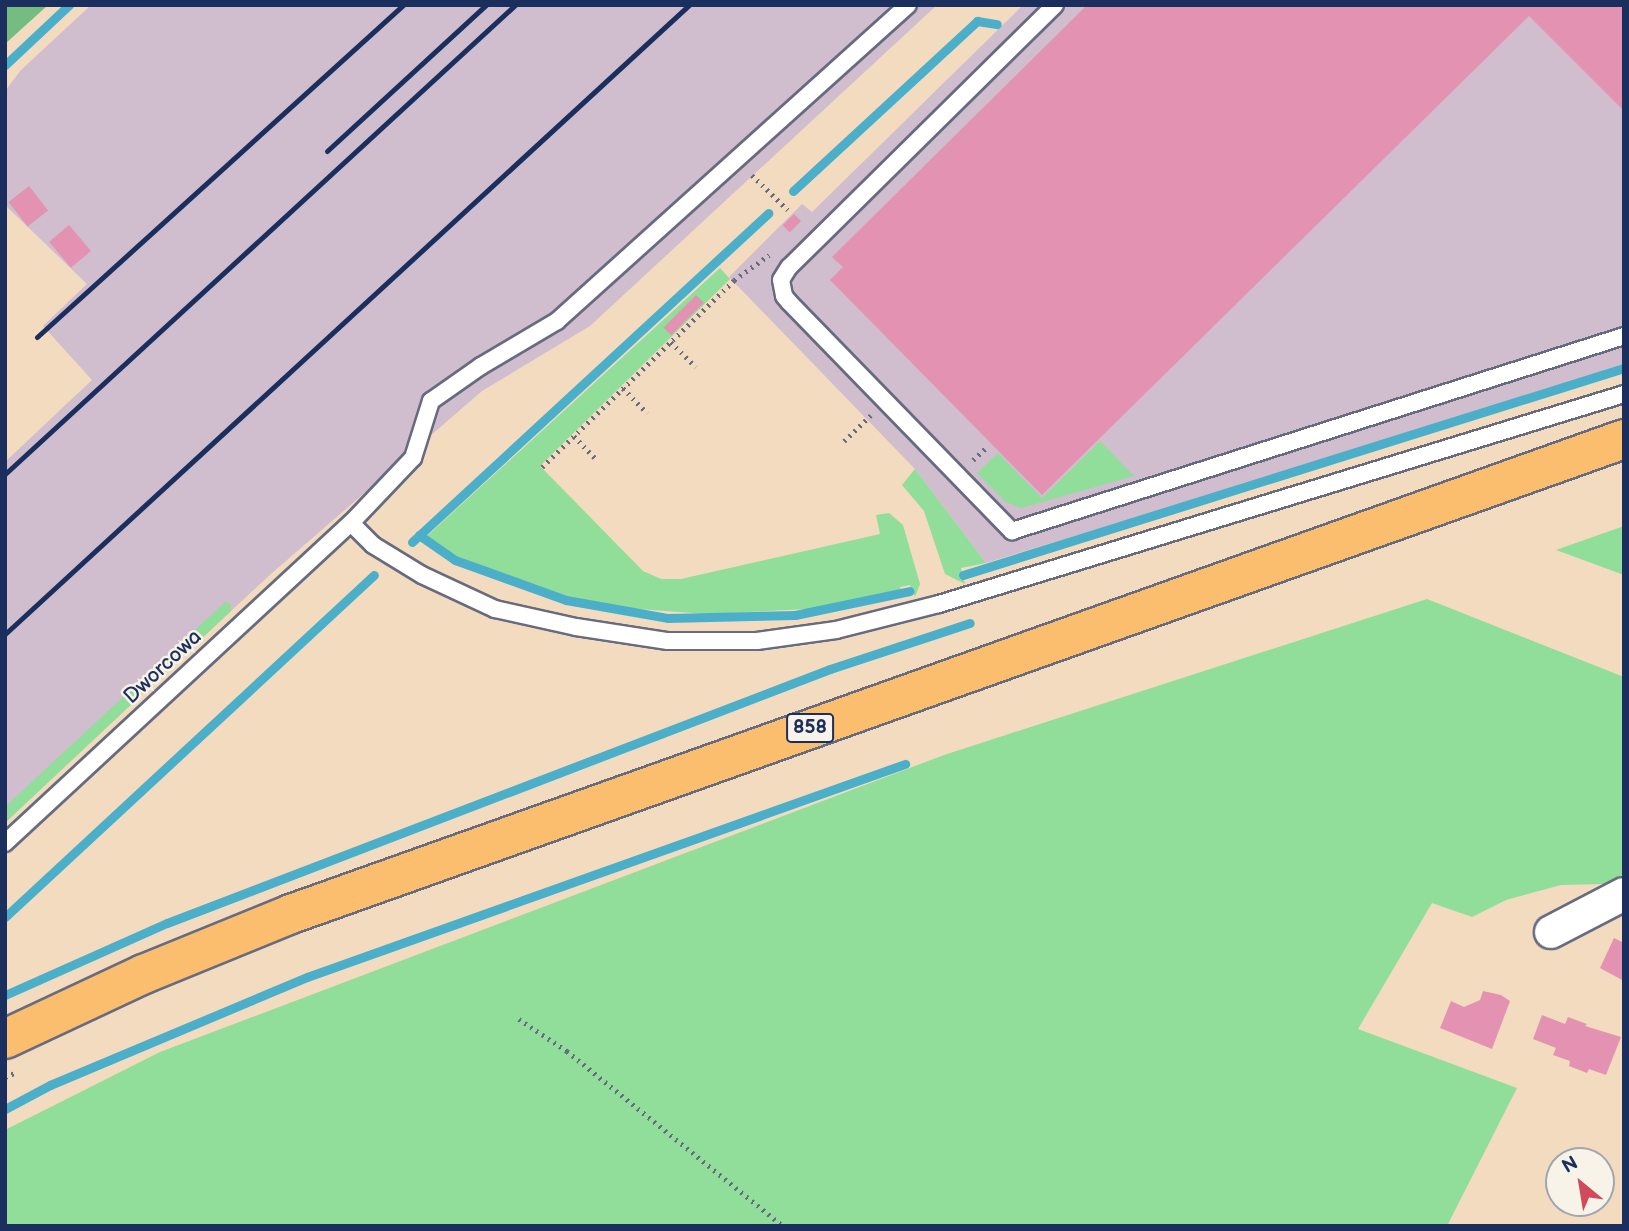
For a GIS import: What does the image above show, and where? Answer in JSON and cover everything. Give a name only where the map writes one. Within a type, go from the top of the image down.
[{"type":"main road","name":"858","points":[[5,1039],[156,970],[356,890],[1624,439]]},
{"type":"street","points":[[1551,932],[1624,894]]},
{"type":"lane","name":"Dworcowa","points":[[5,843],[351,523],[413,458],[431,401],[481,366],[557,321],[908,5]]},
{"type":"lane","points":[[1055,5],[789,267],[781,280],[784,296],[789,302],[1012,531],[1624,336]]},
{"type":"lane","points":[[351,523],[373,545],[422,575],[495,609],[576,627],[668,641],[757,641],[836,630],[939,604],[1624,394]]},
{"type":"path","points":[[736,160],[788,210]]},
{"type":"path","points":[[542,467],[729,286]]},
{"type":"path","points":[[671,342],[695,367]]},
{"type":"path","points":[[623,388],[647,413]]},
{"type":"path","points":[[844,441],[862,424]]},
{"type":"path","points":[[574,436],[597,460]]},
{"type":"path","points":[[519,1019],[567,1051],[783,1226]]},
{"type":"shaded area","points":[[91,5],[937,5],[590,326],[482,391],[272,573],[5,821],[5,462],[92,380],[43,326],[87,284],[5,205],[5,91],[21,70]]},
{"type":"shaded area","points":[[1023,5],[1624,5],[1624,364],[1512,403],[986,563],[915,469],[729,277],[802,204],[812,212]]},
{"type":"green space","points":[[5,5],[48,5],[5,44]]},
{"type":"green space","points":[[720,268],[730,279],[540,466],[643,571],[661,579],[681,579],[880,534],[876,515],[889,513],[903,525],[920,584],[915,597],[910,585],[900,587],[901,590],[808,609],[708,614],[624,608],[566,596],[516,580],[449,553],[427,536]]},
{"type":"green space","points":[[1100,441],[1134,476],[1021,508],[1006,502],[977,473],[998,453],[1042,498]]},
{"type":"green space","points":[[915,469],[986,563],[961,568],[965,584],[945,574],[924,511],[902,485]]},
{"type":"green space","points":[[1624,526],[1624,575],[1556,550]]},
{"type":"green space","points":[[1427,599],[1624,677],[1624,874],[1604,884],[1561,885],[1506,900],[1472,917],[1432,903],[1358,1029],[1517,1088],[1447,1226],[5,1226],[5,1130],[160,1052],[944,755]]},
{"type":"green space","points":[[225,602],[231,604],[231,611],[5,823],[5,807]]},
{"type":"building","points":[[1087,5],[1624,5],[1624,111],[1529,16],[1042,495],[830,280],[843,267],[832,257]]},
{"type":"building","points":[[29,186],[48,210],[28,226],[9,202]]},
{"type":"building","points":[[794,214],[801,221],[790,232],[783,225]]},
{"type":"building","points":[[69,225],[91,251],[71,268],[49,242]]},
{"type":"building","points":[[696,295],[704,303],[671,335],[663,328]]},
{"type":"building","points":[[1614,938],[1624,943],[1624,981],[1600,968]]},
{"type":"building","points":[[1483,991],[1501,995],[1510,1001],[1492,1049],[1440,1028],[1451,1001],[1464,1007],[1480,1000]]},
{"type":"building","points":[[1542,1015],[1565,1024],[1568,1017],[1587,1024],[1585,1026],[1621,1037],[1606,1075],[1589,1069],[1587,1073],[1569,1066],[1570,1061],[1553,1055],[1556,1048],[1533,1039]]},
{"type":"waterway","points":[[5,65],[69,5]]},
{"type":"waterway","points":[[793,191],[977,21],[997,24]]},
{"type":"waterway","points":[[412,542],[769,213]]},
{"type":"waterway","points":[[963,575],[1624,368]]},
{"type":"waterway","points":[[419,535],[455,560],[566,600],[668,618],[795,615],[910,591]]},
{"type":"waterway","points":[[5,917],[374,575]]},
{"type":"waterway","points":[[5,995],[167,923],[830,669],[970,623]]},
{"type":"waterway","points":[[5,1109],[50,1085],[307,977],[905,764]]},
{"type":"railway","points":[[37,337],[403,5]]},
{"type":"railway","points":[[327,151],[486,5]]},
{"type":"railway","points":[[5,474],[515,5]]},
{"type":"railway","points":[[5,634],[689,5]]}]
